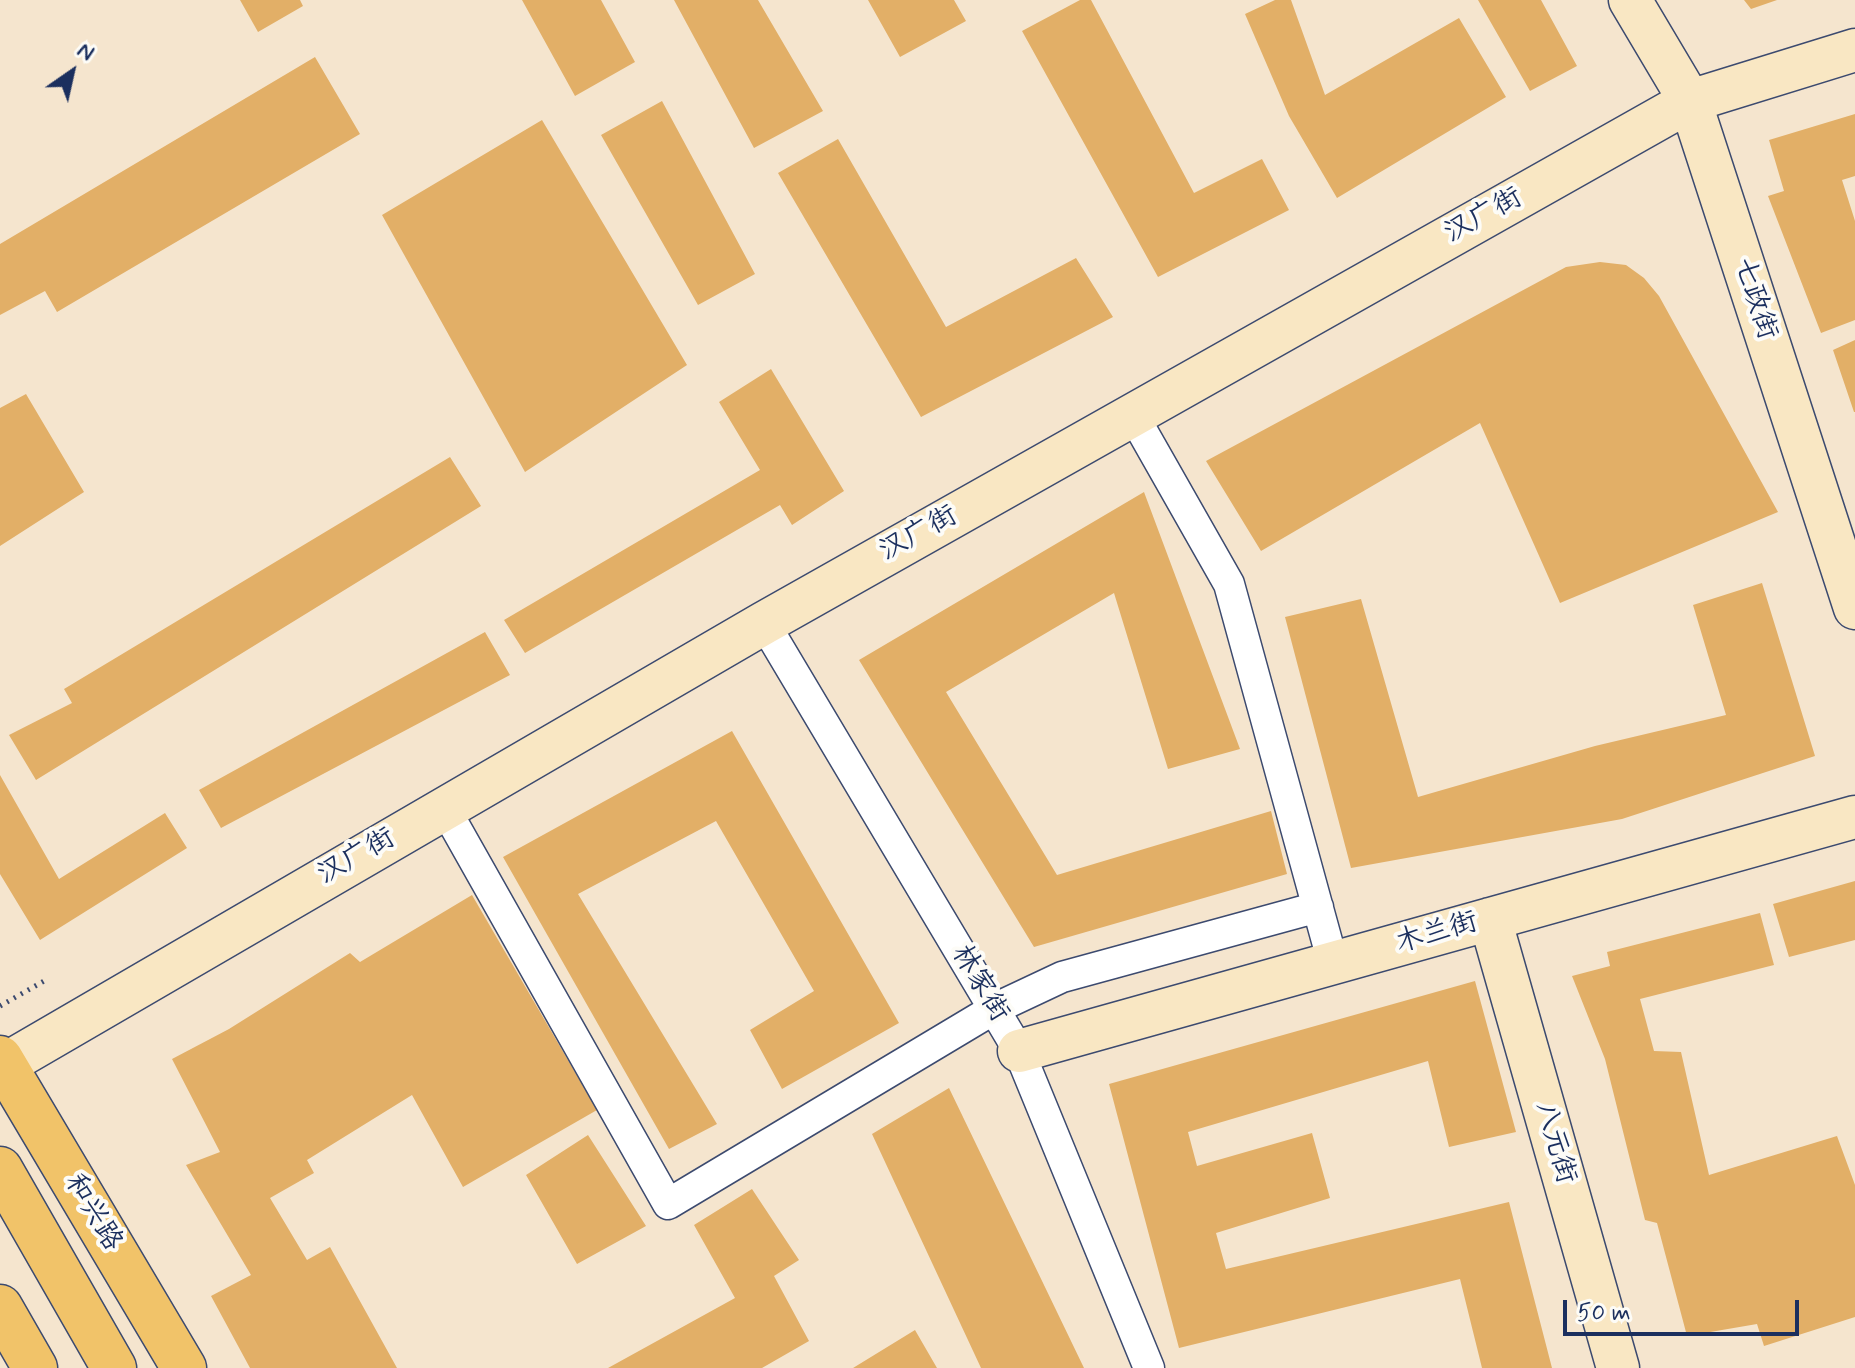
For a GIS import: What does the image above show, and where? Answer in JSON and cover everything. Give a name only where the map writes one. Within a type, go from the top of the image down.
[{"type":"highway","name":"和兴路","points":[[2,1062],[184,1368]]},
{"type":"highway","name":"和兴路","points":[[0,1169],[114,1368]]},
{"type":"highway","points":[[0,1307],[35,1368]]},
{"type":"street","name":"七政街","points":[[1630,0],[1690,101],[1855,608]]},
{"type":"street","name":"汉广街","points":[[2,1062],[764,623],[1690,101],[1855,50]]},
{"type":"street","points":[[1133,415],[1229,584],[1333,963]]},
{"type":"street","name":"林家街","points":[[764,623],[1019,1051],[1149,1368]]},
{"type":"street","points":[[444,807],[668,1204],[994,1009],[1062,977],[1318,907]]},
{"type":"street","name":"木兰街","points":[[1019,1051],[1855,817]]},
{"type":"street","name":"八元街","points":[[1490,919],[1618,1368]]},
{"type":"path","points":[[0,1006],[44,981]]},
{"type":"building","points":[[240,0],[300,0],[303,6],[258,32]]},
{"type":"building","points":[[522,0],[601,0],[635,62],[575,96]]},
{"type":"building","points":[[674,0],[758,0],[823,111],[754,148]]},
{"type":"building","points":[[868,0],[954,0],[966,21],[900,57]]},
{"type":"building","points":[[1080,0],[1091,0],[1194,193],[1262,159],[1289,210],[1158,277],[1022,31]]},
{"type":"building","points":[[1275,0],[1291,0],[1325,95],[1459,18],[1506,97],[1337,198],[1289,116],[1245,14]]},
{"type":"building","points":[[1478,0],[1541,0],[1577,66],[1530,91]]},
{"type":"building","points":[[1744,0],[1777,0],[1751,9]]},
{"type":"building","points":[[315,57],[360,134],[57,312],[45,291],[0,315],[0,244]]},
{"type":"building","points":[[662,101],[755,274],[698,305],[601,135]]},
{"type":"building","points":[[1855,114],[1855,176],[1842,180],[1855,221],[1855,320],[1821,333],[1768,196],[1784,191],[1769,140]]},
{"type":"building","points":[[542,120],[687,365],[525,472],[382,215]]},
{"type":"building","points":[[838,139],[946,327],[1076,258],[1113,317],[921,417],[778,173]]},
{"type":"building","points":[[1600,262],[1626,265],[1644,278],[1659,296],[1778,512],[1560,603],[1480,423],[1261,551],[1206,461],[1566,267]]},
{"type":"building","points":[[1855,340],[1855,412],[1854,412],[1833,350]]},
{"type":"building","points":[[771,369],[844,491],[792,525],[780,505],[525,653],[504,620],[760,470],[719,402]]},
{"type":"building","points":[[26,394],[84,492],[0,546],[0,408]]},
{"type":"building","points":[[450,457],[481,506],[36,780],[9,735],[72,703],[64,689]]},
{"type":"building","points":[[1144,492],[1240,749],[1168,769],[1114,593],[946,692],[1057,875],[1271,811],[1287,874],[1034,947],[859,660]]},
{"type":"building","points":[[1762,583],[1815,756],[1622,819],[1351,868],[1285,617],[1361,599],[1418,797],[1595,746],[1726,715],[1693,605]]},
{"type":"building","points":[[485,632],[510,675],[221,828],[199,790]]},
{"type":"building","points":[[732,731],[899,1023],[782,1089],[750,1030],[814,991],[716,821],[578,894],[717,1124],[669,1149],[503,857]]},
{"type":"building","points":[[0,775],[59,879],[165,813],[187,848],[40,940],[0,874]]},
{"type":"building","points":[[1855,881],[1855,940],[1789,957],[1773,904]]},
{"type":"building","points":[[472,895],[597,1110],[463,1187],[412,1095],[307,1160],[314,1173],[270,1198],[307,1260],[330,1247],[397,1368],[250,1368],[211,1296],[251,1275],[186,1165],[220,1152],[172,1059],[229,1029],[350,953],[360,962]]},
{"type":"building","points":[[1760,913],[1774,965],[1640,999],[1654,1051],[1681,1052],[1709,1175],[1837,1136],[1855,1185],[1855,1317],[1764,1346],[1757,1324],[1687,1336],[1657,1223],[1645,1220],[1605,1059],[1572,976],[1610,966],[1607,952]]},
{"type":"building","points":[[1475,981],[1516,1132],[1449,1147],[1428,1061],[1188,1132],[1197,1166],[1312,1133],[1330,1198],[1216,1233],[1226,1269],[1509,1202],[1552,1368],[1482,1368],[1460,1279],[1179,1348],[1109,1084]]},
{"type":"building","points":[[949,1088],[1084,1368],[981,1368],[872,1134]]},
{"type":"building","points":[[588,1135],[646,1226],[577,1264],[526,1175]]},
{"type":"building","points":[[752,1189],[799,1260],[774,1276],[809,1341],[762,1368],[608,1368],[735,1298],[694,1225]]},
{"type":"building","points":[[915,1330],[937,1368],[853,1368]]}]
